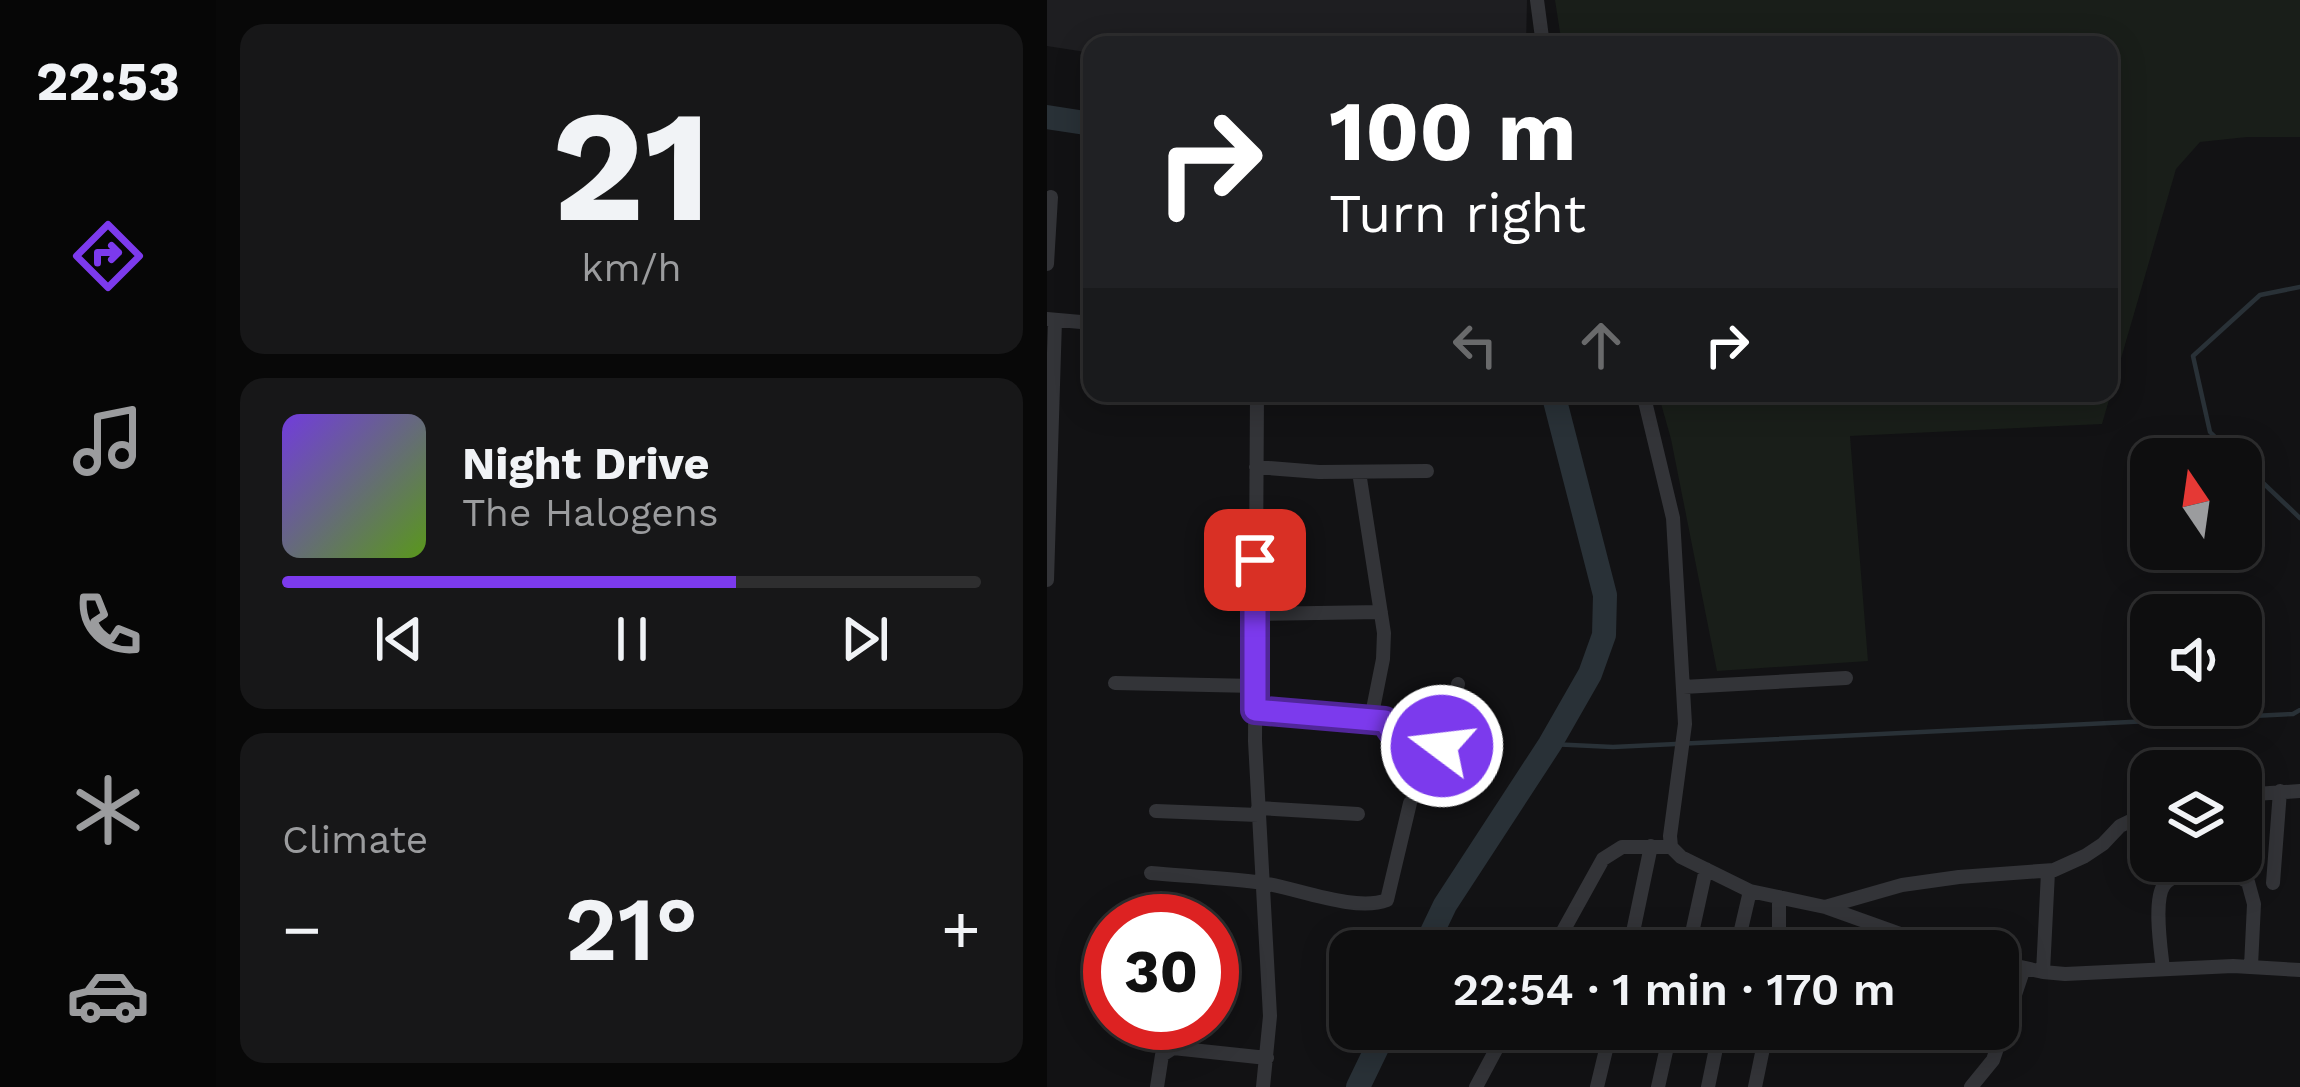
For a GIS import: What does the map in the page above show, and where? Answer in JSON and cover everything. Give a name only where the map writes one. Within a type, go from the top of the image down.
[{"type":"street","points":[[1537,0],[1542,36]]},
{"type":"street","points":[[1047,264],[1051,197]]},
{"type":"street","points":[[1047,580],[1051,319],[1083,322]]},
{"type":"street","points":[[1257,402],[1255,710],[1270,1016],[1263,1087]]},
{"type":"street","points":[[1645,402],[1673,518],[1685,724],[1672,847],[1681,857],[1750,891],[1825,907],[1889,930]]},
{"type":"street","points":[[1256,467],[1427,471]]},
{"type":"street","points":[[1359,472],[1385,649],[1371,719]]},
{"type":"street","points":[[1255,614],[1381,612]]},
{"type":"street","points":[[1683,688],[1846,678]]},
{"type":"street","points":[[1115,683],[1255,686]]},
{"type":"street","points":[[1255,710],[1371,719],[1389,724],[1402,746],[1429,752],[1438,750],[1447,734],[1458,684]]},
{"type":"street","points":[[2273,884],[2280,791]]},
{"type":"street","points":[[2262,793],[2300,791]]},
{"type":"street","points":[[1151,873],[1261,882],[1372,904],[1387,901],[1410,803]]},
{"type":"street","points":[[1157,811],[1358,814]]},
{"type":"street","points":[[1825,907],[1902,885],[2048,872],[2085,856],[2130,821]]},
{"type":"street","points":[[1633,930],[1651,846]]},
{"type":"street","points":[[1564,930],[1603,859],[1622,847],[1672,847]]},
{"type":"street","points":[[1693,930],[1706,869]]},
{"type":"street","points":[[2043,972],[2048,872]]},
{"type":"street","points":[[2163,969],[2159,916],[2166,882]]},
{"type":"street","points":[[2249,882],[2254,904],[2251,966]]},
{"type":"street","points":[[1741,930],[1750,891]]},
{"type":"street","points":[[1779,897],[1779,930]]},
{"type":"street","points":[[2019,967],[2043,972],[2251,966],[2300,970]]},
{"type":"street","points":[[1971,1087],[1993,1060],[2024,968]]},
{"type":"street","points":[[1157,1087],[1162,1055],[1174,1048],[1267,1058]]},
{"type":"street","points":[[1476,1087],[1496,1050]]},
{"type":"street","points":[[1597,1087],[1606,1050]]},
{"type":"street","points":[[1658,1087],[1666,1050]]},
{"type":"street","points":[[1708,1087],[1716,1050]]},
{"type":"street","points":[[1755,1087],[1763,1050]]},
{"type":"shaded area","points":[[1047,0],[1527,0],[1526,36],[1083,36],[1083,52],[1047,46]]},
{"type":"shaded area","points":[[1555,0],[2300,0],[2300,137],[2200,142],[2176,169],[2118,369],[2118,36],[1561,36]]},
{"type":"shaded area","points":[[1661,402],[2108,402],[2102,424],[1850,436],[1868,661],[1717,671]]},
{"type":"waterway","points":[[1047,117],[1083,123]]},
{"type":"waterway","points":[[2216,438],[2210,432],[2193,356],[2260,295],[2300,287]]},
{"type":"waterway","points":[[1433,930],[1550,744],[1590,674],[1604,635],[1605,595],[1555,402]]},
{"type":"waterway","points":[[2262,482],[2300,518]]},
{"type":"waterway","points":[[1550,744],[1613,747],[2293,714],[2300,710]]},
{"type":"waterway","points":[[1358,1087],[1376,1050]]},
{"type":"route","points":[[1255,560],[1255,710],[1385,721],[1402,746],[1429,752],[1442,746]]}]
